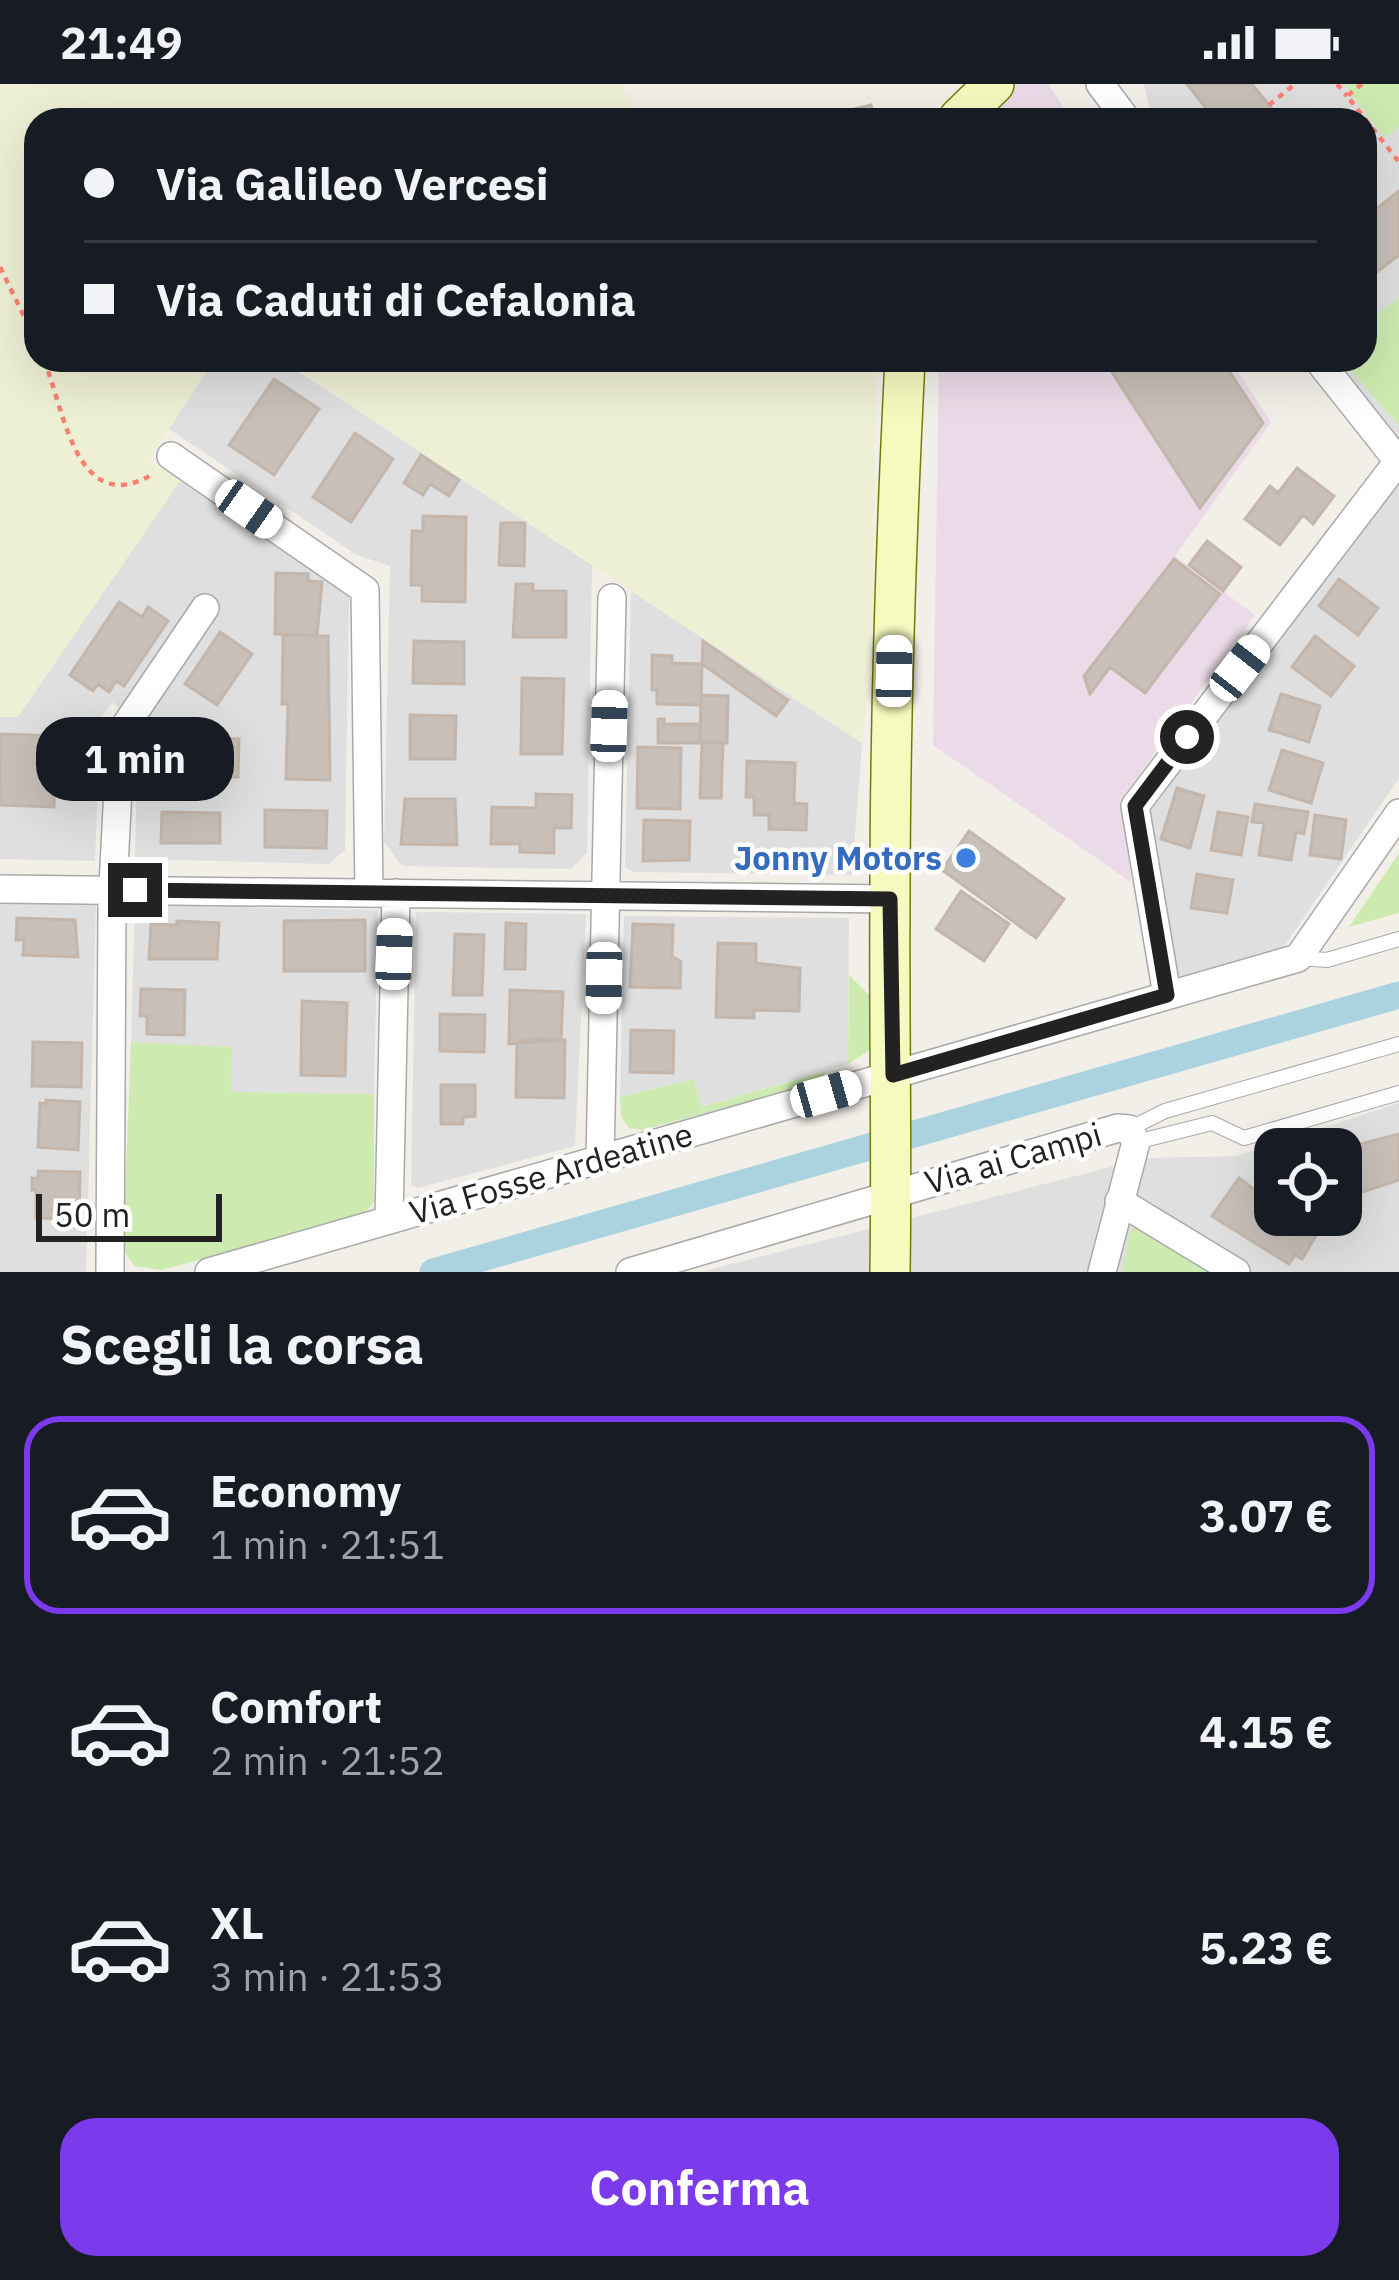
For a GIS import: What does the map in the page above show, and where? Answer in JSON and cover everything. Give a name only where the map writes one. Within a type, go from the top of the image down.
[{"type":"street","points":[[960,107],[994,84]]},
{"type":"street","points":[[890,1272],[890,899],[896,535],[904,372]]},
{"type":"street","points":[[1167,995],[1135,806],[1399,461],[1328,372]]},
{"type":"street","points":[[171,456],[365,590],[382,893],[389,1220]]},
{"type":"street","points":[[600,1159],[612,598]]},
{"type":"street","points":[[110,1272],[113,890],[122,732],[205,608]]},
{"type":"street","points":[[1298,958],[1399,812]]},
{"type":"street","points":[[0,889],[890,899]]},
{"type":"street","name":"Via Fosse Ardeatine","points":[[208,1272],[600,1159],[893,1084],[1298,958]]},
{"type":"street","name":"Via ai Campi","points":[[630,1272],[892,1188],[1118,1128],[1132,1136],[1102,1272]]},
{"type":"street","points":[[1119,1201],[1236,1272]]},
{"type":"lane","points":[[1298,958],[1327,960],[1399,939]]},
{"type":"lane","points":[[1132,1136],[1165,1111],[1399,1044]]},
{"type":"lane","points":[[1132,1136],[1212,1123],[1244,1138],[1399,1093]]},
{"type":"path","points":[[1268,105],[1295,84]]},
{"type":"path","points":[[1337,84],[1356,108]]},
{"type":"path","points":[[1347,96],[1362,84]]},
{"type":"path","points":[[1377,134],[1399,162]]},
{"type":"path","points":[[0,267],[24,316]]},
{"type":"path","points":[[48,372],[74,446],[97,478],[123,488],[155,472],[171,456]]},
{"type":"shaded area","points":[[1010,84],[1048,84],[1064,108],[997,108]]},
{"type":"shaded area","points":[[1144,84],[1399,84],[1399,778],[1283,948],[1175,980],[1148,811],[1396,479],[1342,372],[1377,372],[1377,108],[1149,108]]},
{"type":"shaded area","points":[[206,372],[299,372],[592,565],[587,853],[571,869],[402,866],[384,842],[390,566],[357,555],[169,429]]},
{"type":"shaded area","points":[[939,372],[1238,372],[1271,422],[1175,556],[1255,615],[1125,794],[1131,882],[933,745]]},
{"type":"shaded area","points":[[180,481],[349,594],[345,850],[329,864],[135,859],[138,725],[112,702],[100,719],[95,861],[0,859],[0,717],[18,716]]},
{"type":"shaded area","points":[[631,591],[862,743],[852,875],[634,872],[625,867]]},
{"type":"shaded area","points":[[0,902],[96,905],[86,1272],[0,1272]]},
{"type":"shaded area","points":[[135,905],[378,910],[374,1094],[231,1092],[231,1047],[131,1042]]},
{"type":"shaded area","points":[[416,912],[586,914],[575,1146],[418,1188],[411,1185]]},
{"type":"shaded area","points":[[624,916],[849,918],[848,1064],[700,1107],[694,1079],[620,1097]]},
{"type":"shaded area","points":[[1399,1103],[1399,1272],[701,1272],[1146,1158],[1237,1156],[1254,1150],[1254,1236],[1362,1236],[1362,1128],[1323,1128]]},
{"type":"green space","points":[[0,84],[620,84],[636,108],[24,108],[24,372],[206,372],[149,460],[180,481],[18,717],[0,717]]},
{"type":"green space","points":[[1343,84],[1399,84],[1399,127],[1385,138],[1377,128],[1377,108],[1362,108]]},
{"type":"green space","points":[[1399,297],[1399,426],[1352,372],[1377,372],[1377,314]]},
{"type":"green space","points":[[299,372],[877,372],[872,650],[862,743]]},
{"type":"green space","points":[[1399,853],[1399,913],[1349,927]]},
{"type":"green space","points":[[849,975],[873,999],[870,1050],[848,1064]]},
{"type":"green space","points":[[131,1042],[232,1047],[231,1092],[374,1094],[374,1202],[364,1215],[351,1221],[161,1270],[134,1266],[123,1249]]},
{"type":"green space","points":[[826,1071],[819,1082],[642,1130],[629,1128],[621,1117],[620,1097],[694,1079],[701,1107]]},
{"type":"green space","points":[[1137,1227],[1211,1272],[1122,1272],[1130,1231]]},
{"type":"building","points":[[1187,84],[1252,84],[1271,108],[1206,108]]},
{"type":"building","points":[[1399,191],[1399,255],[1377,272],[1377,208]]},
{"type":"building","points":[[1112,372],[1230,372],[1263,423],[1200,508]]},
{"type":"building","points":[[274,379],[319,409],[274,475],[229,445]]},
{"type":"building","points":[[355,433],[393,459],[351,522],[313,497]]},
{"type":"building","points":[[421,455],[459,480],[449,496],[430,484],[423,495],[404,483]]},
{"type":"building","points":[[1297,468],[1334,496],[1313,524],[1303,515],[1280,545],[1245,519],[1270,486],[1278,493]]},
{"type":"building","points":[[423,516],[466,517],[465,602],[422,601],[422,585],[411,585],[412,531],[423,531]]},
{"type":"building","points":[[501,523],[525,523],[524,566],[499,565]]},
{"type":"building","points":[[1207,541],[1241,567],[1223,591],[1189,565]]},
{"type":"building","points":[[1174,559],[1220,594],[1145,693],[1110,667],[1090,694],[1084,676]]},
{"type":"building","points":[[276,573],[308,574],[308,581],[322,582],[317,636],[275,634]]},
{"type":"building","points":[[1339,579],[1378,608],[1358,635],[1319,606]]},
{"type":"building","points":[[516,584],[533,584],[533,591],[566,591],[566,637],[513,637]]},
{"type":"building","points":[[119,602],[142,617],[148,607],[168,621],[124,686],[116,681],[109,692],[98,684],[93,691],[70,675]]},
{"type":"building","points":[[220,632],[252,654],[217,705],[185,684]]},
{"type":"building","points":[[283,635],[328,636],[330,780],[286,779]]},
{"type":"building","points":[[1315,636],[1354,666],[1331,696],[1292,667]]},
{"type":"building","points":[[414,641],[464,642],[464,684],[413,683]]},
{"type":"building","points":[[703,641],[788,700],[776,716],[702,664]]},
{"type":"building","points":[[652,655],[672,656],[672,663],[702,664],[701,705],[657,704]]},
{"type":"building","points":[[522,678],[564,679],[562,754],[521,754]]},
{"type":"building","points":[[1281,694],[1320,706],[1309,742],[1269,730]]},
{"type":"building","points":[[701,695],[728,696],[727,743],[700,743]]},
{"type":"building","points":[[410,715],[456,716],[455,759],[410,759]]},
{"type":"building","points":[[658,719],[664,719],[664,724],[700,724],[700,743],[658,743]]},
{"type":"building","points":[[0,734],[56,736],[54,807],[0,805]]},
{"type":"building","points":[[148,738],[186,738],[186,775],[148,775]]},
{"type":"building","points":[[198,738],[239,739],[238,777],[197,776]]},
{"type":"building","points":[[702,742],[723,743],[721,798],[700,798]]},
{"type":"building","points":[[638,747],[681,748],[680,809],[637,808]]},
{"type":"building","points":[[1282,750],[1323,763],[1311,803],[1269,790]]},
{"type":"building","points":[[747,761],[795,763],[794,803],[807,804],[806,830],[769,829],[769,815],[754,815],[754,797],[746,797]]},
{"type":"building","points":[[1177,788],[1204,796],[1190,848],[1161,839]]},
{"type":"building","points":[[536,794],[572,795],[571,828],[554,828],[554,853],[520,852],[520,844],[491,844],[492,807],[536,808]]},
{"type":"building","points":[[405,799],[455,799],[457,845],[401,844]]},
{"type":"building","points":[[1255,804],[1308,812],[1304,834],[1296,832],[1291,860],[1259,855],[1264,823],[1252,822]]},
{"type":"building","points":[[265,810],[327,811],[326,848],[265,847]]},
{"type":"building","points":[[162,812],[220,813],[220,843],[161,843]]},
{"type":"building","points":[[1218,812],[1248,817],[1241,855],[1211,850]]},
{"type":"building","points":[[1315,815],[1346,820],[1341,859],[1310,855]]},
{"type":"building","points":[[644,820],[690,821],[689,860],[643,861]]},
{"type":"building","points":[[969,831],[1064,899],[1036,938],[942,870]]},
{"type":"building","points":[[1197,874],[1233,880],[1227,913],[1191,908]]},
{"type":"building","points":[[961,891],[1009,924],[984,961],[936,929]]},
{"type":"building","points":[[17,918],[75,920],[78,957],[23,955],[24,940],[16,940]]},
{"type":"building","points":[[365,920],[365,971],[284,971],[284,921]]},
{"type":"building","points":[[177,921],[219,923],[217,959],[149,959],[151,924],[177,925]]},
{"type":"building","points":[[506,923],[526,924],[525,969],[505,969]]},
{"type":"building","points":[[633,924],[673,925],[672,956],[681,962],[680,988],[630,987]]},
{"type":"building","points":[[455,934],[484,935],[482,995],[453,995]]},
{"type":"building","points":[[718,943],[756,944],[756,963],[800,968],[799,1011],[754,1010],[754,1018],[716,1017]]},
{"type":"building","points":[[141,989],[185,990],[184,1035],[147,1034],[147,1016],[140,1016]]},
{"type":"building","points":[[510,990],[563,992],[561,1040],[509,1044]]},
{"type":"building","points":[[302,1001],[347,1003],[345,1076],[301,1075]]},
{"type":"building","points":[[440,1014],[485,1015],[484,1052],[440,1051]]},
{"type":"building","points":[[631,1030],[674,1031],[673,1073],[630,1072]]},
{"type":"building","points":[[565,1040],[564,1098],[516,1097],[517,1042]]},
{"type":"building","points":[[33,1042],[82,1043],[81,1087],[32,1086]]},
{"type":"building","points":[[441,1085],[475,1085],[475,1116],[463,1117],[463,1124],[441,1124]]},
{"type":"building","points":[[80,1102],[78,1150],[38,1147],[40,1103]]},
{"type":"building","points":[[1399,1134],[1399,1180],[1362,1192],[1362,1144]]},
{"type":"building","points":[[38,1171],[80,1172],[79,1219],[36,1218],[32,1178],[38,1179]]},
{"type":"building","points":[[1239,1178],[1254,1189],[1254,1236],[1316,1236],[1302,1259],[1295,1255],[1289,1264],[1212,1216]]},
{"type":"waterway","points":[[433,1272],[1399,995]]},
{"type":"place","name":"Jonny Motors","points":[[966,858]]},
{"type":"route","points":[[135,890],[890,899],[893,1075],[1167,995],[1135,806],[1187,737]]}]
